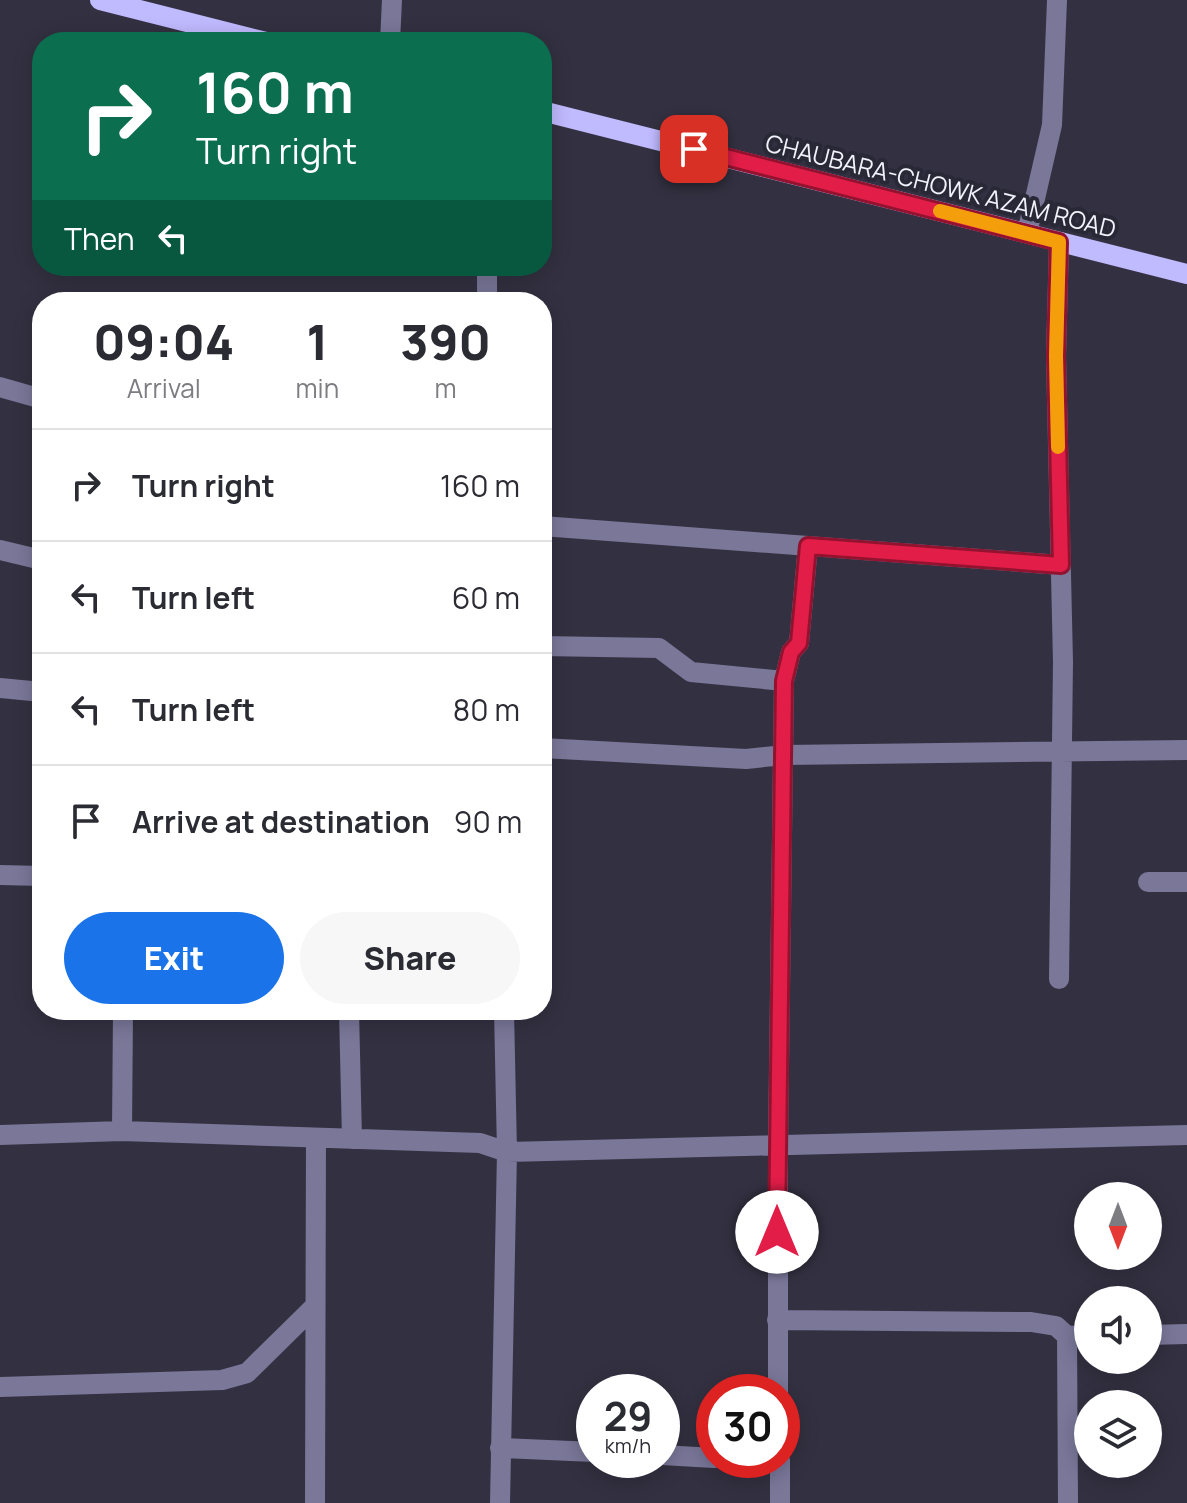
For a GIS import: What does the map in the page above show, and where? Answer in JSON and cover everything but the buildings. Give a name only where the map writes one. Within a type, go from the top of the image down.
[{"type":"main road","points":[[100,0],[226,32]]},
{"type":"main road","name":"CHAUBARA-CHOWK AZAM ROAD","points":[[552,114],[1187,274]]},
{"type":"street","points":[[390,32],[392,0]]},
{"type":"street","points":[[1027,233],[1052,125],[1057,0]]},
{"type":"street","points":[[1059,242],[1056,356],[1062,754],[1059,979]]},
{"type":"street","points":[[0,387],[32,396]]},
{"type":"street","points":[[552,527],[1061,565]]},
{"type":"street","points":[[778,1374],[784,681],[791,652],[799,643],[808,546]]},
{"type":"street","points":[[0,550],[32,558]]},
{"type":"street","points":[[552,646],[659,648],[691,672],[784,681]]},
{"type":"street","points":[[0,688],[32,688]]},
{"type":"street","points":[[552,749],[746,759],[784,755],[1062,754],[1187,750]]},
{"type":"street","points":[[0,875],[32,876]]},
{"type":"street","points":[[1148,882],[1187,882]]},
{"type":"street","points":[[122,1131],[123,1020]]},
{"type":"street","points":[[349,1020],[352,1139]]},
{"type":"street","points":[[500,1503],[507,1152],[504,1020]]},
{"type":"street","points":[[0,1135],[122,1131],[480,1143],[507,1152],[1187,1135]]},
{"type":"street","points":[[315,1503],[316,1138]]},
{"type":"street","points":[[0,1387],[222,1380],[247,1373],[315,1306]]},
{"type":"street","points":[[777,1320],[1031,1322],[1056,1326],[1067,1336],[1074,1336]]},
{"type":"street","points":[[1162,1335],[1187,1334]]},
{"type":"street","points":[[1067,1336],[1068,1503]]},
{"type":"street","points":[[500,1448],[576,1451]]},
{"type":"street","points":[[780,1478],[780,1503]]},
{"type":"slow traffic","points":[[940,211],[1059,242],[1056,356],[1058,447]]},
{"type":"route","points":[[694,149],[1059,242],[1056,356],[1061,565],[808,546],[799,643],[791,652],[784,681],[777,1232]]}]
